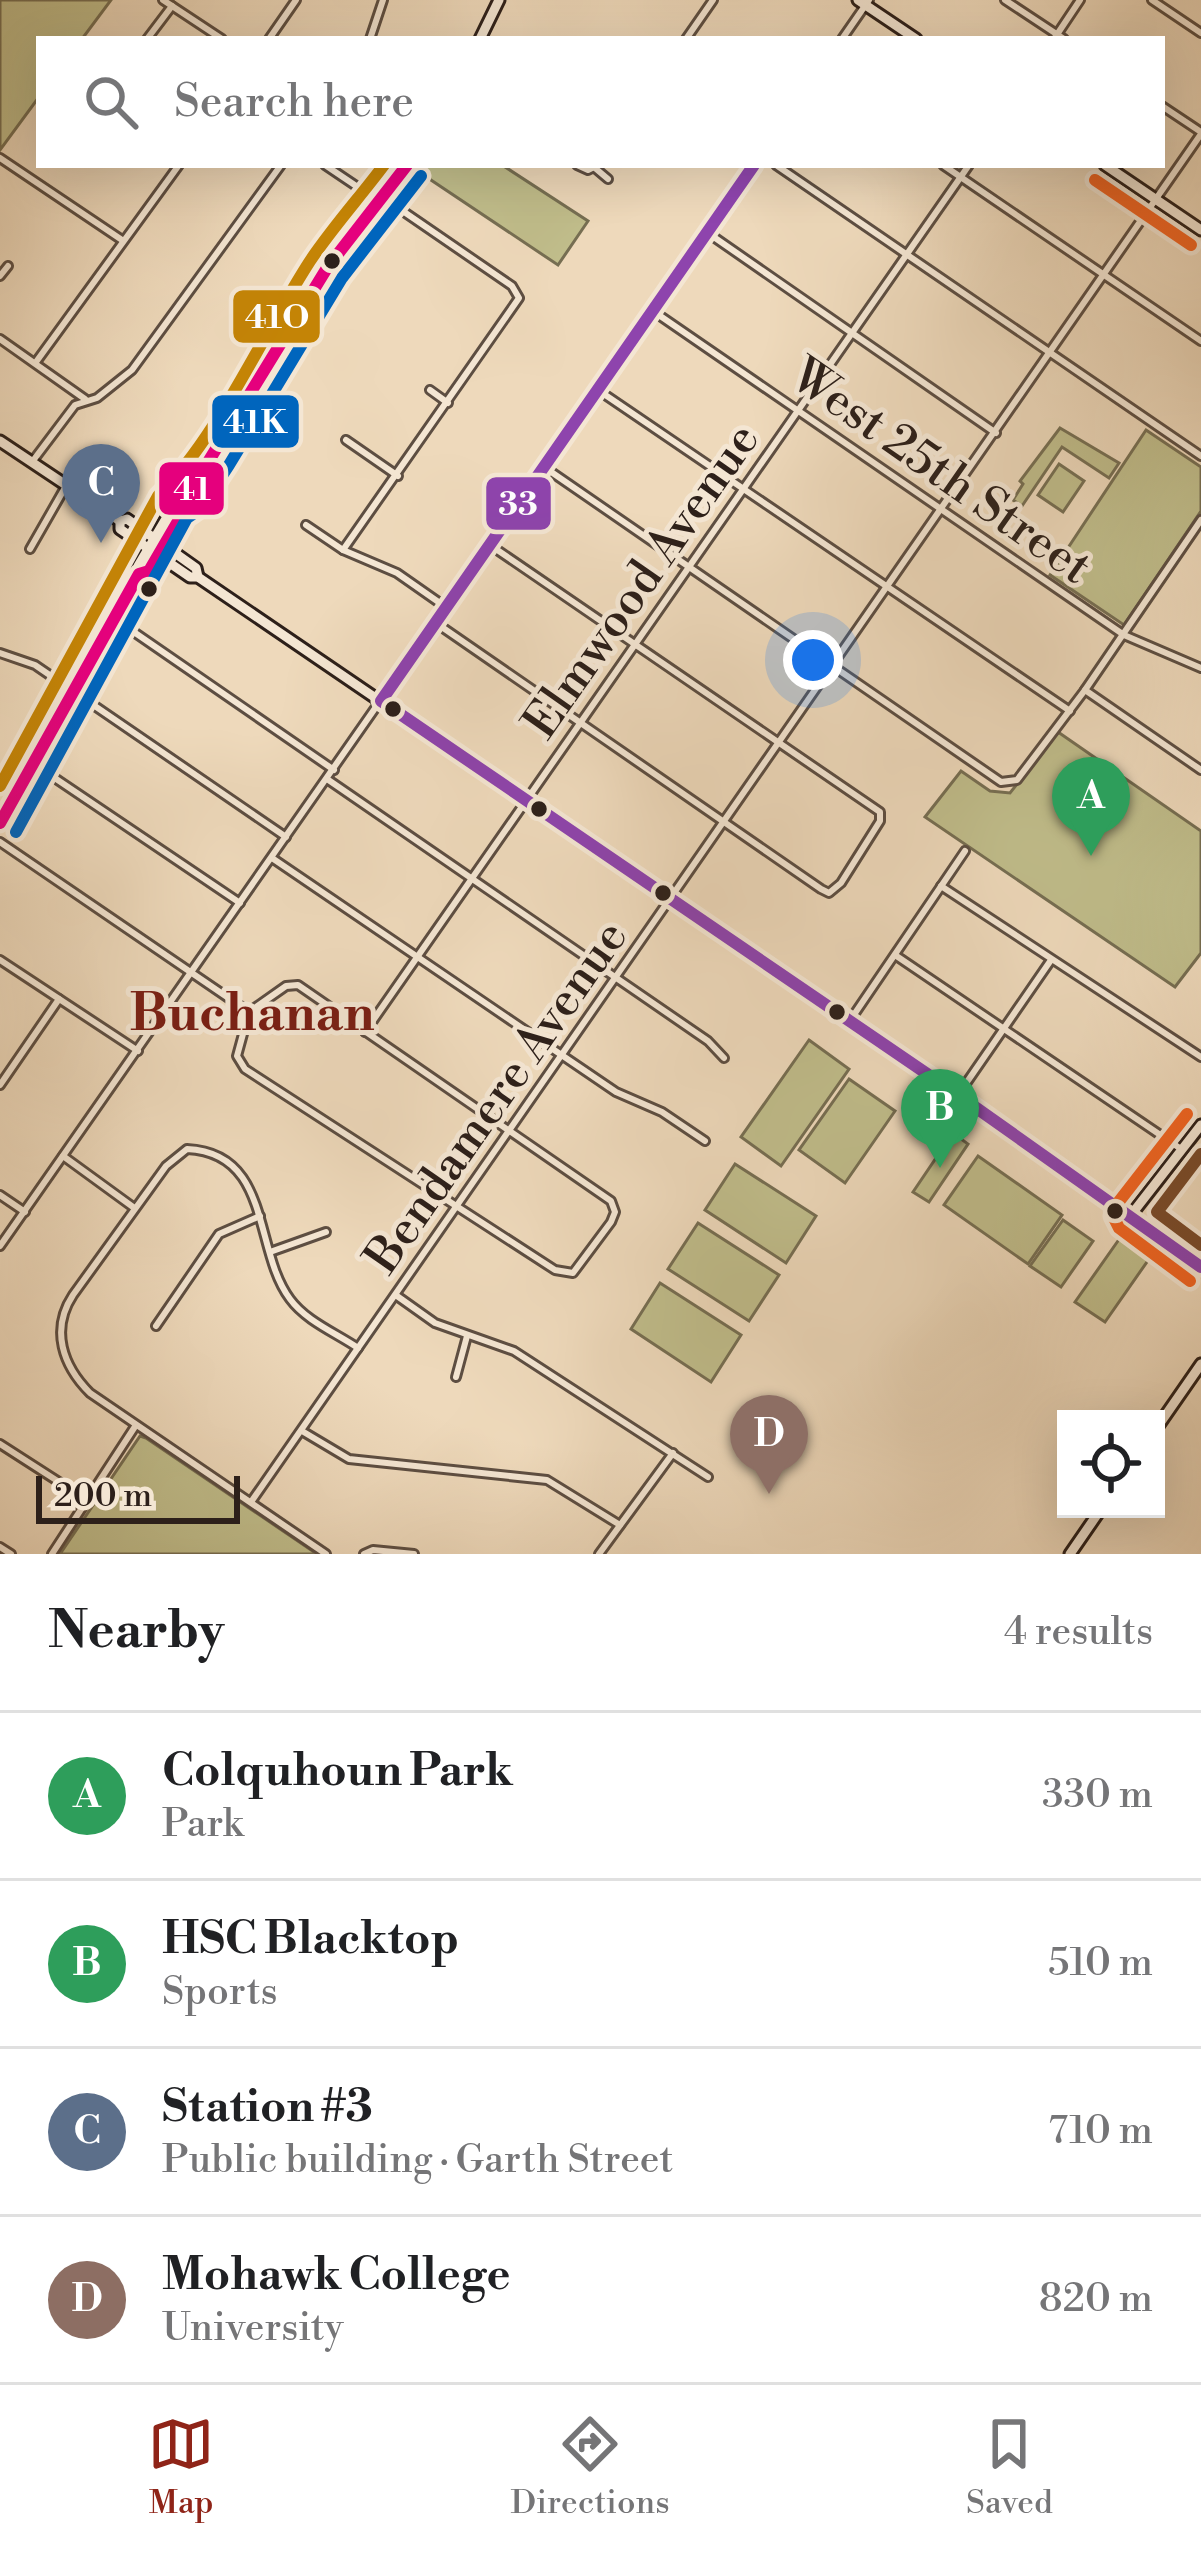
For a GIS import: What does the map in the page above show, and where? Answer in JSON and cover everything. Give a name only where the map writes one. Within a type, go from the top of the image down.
[{"type":"main road","points":[[481,36],[499,0]]},
{"type":"main road","points":[[864,2],[912,36]]},
{"type":"main road","points":[[0,823],[140,574],[138,566],[184,511],[186,498],[327,268],[405,168]]},
{"type":"main road","points":[[1109,168],[1201,230]]},
{"type":"main road","points":[[0,441],[119,521],[120,529],[196,568],[198,577],[1201,1267]]},
{"type":"main road","points":[[1131,1215],[1201,1125]]},
{"type":"main road","points":[[1165,1416],[1201,1364]]},
{"type":"main road","points":[[1070,1554],[1095,1518]]},
{"type":"street","points":[[164,0],[218,36]]},
{"type":"street","points":[[271,36],[296,0]]},
{"type":"street","points":[[371,36],[383,0]]},
{"type":"street","points":[[688,36],[713,0]]},
{"type":"street","points":[[1005,0],[1055,36]]},
{"type":"street","points":[[1059,36],[1080,0]]},
{"type":"street","points":[[1152,0],[1201,33]]},
{"type":"street","points":[[844,36],[864,2]]},
{"type":"street","points":[[149,36],[172,6]]},
{"type":"street","points":[[1165,108],[1201,133]]},
{"type":"street","name":"Bendamere Avenue","points":[[251,1502],[1201,133]]},
{"type":"street","points":[[0,158],[122,239]]},
{"type":"street","points":[[36,362],[176,168]]},
{"type":"street","points":[[32,463],[70,410],[85,399],[97,398],[134,367],[279,168]]},
{"type":"street","points":[[329,168],[518,290],[516,307],[343,550]]},
{"type":"street","points":[[598,168],[608,179]]},
{"type":"street","points":[[0,1246],[752,168]]},
{"type":"street","points":[[780,168],[1201,456]]},
{"type":"street","points":[[947,168],[1201,341]]},
{"type":"street","name":"Elmwood Avenue","points":[[365,1032],[966,168]]},
{"type":"street","points":[[707,232],[996,433]]},
{"type":"street","points":[[0,276],[8,266]]},
{"type":"street","name":"West 25th Street","points":[[653,311],[1124,635],[1201,668]]},
{"type":"street","points":[[0,339],[85,399]]},
{"type":"street","points":[[430,390],[448,403]]},
{"type":"street","points":[[598,390],[1070,711]]},
{"type":"street","points":[[346,440],[398,476]]},
{"type":"street","points":[[544,467],[1001,782],[1010,783],[1085,691],[1201,520]]},
{"type":"street","points":[[31,549],[66,486]]},
{"type":"street","points":[[306,525],[343,550],[397,573],[447,608]]},
{"type":"street","points":[[436,623],[829,893],[841,883],[880,821],[880,812],[490,545]]},
{"type":"street","points":[[115,619],[334,770]]},
{"type":"street","points":[[0,652],[35,665],[286,837]]},
{"type":"street","points":[[1085,691],[1201,770]]},
{"type":"street","points":[[34,764],[240,903]]},
{"type":"street","points":[[327,779],[708,1041],[724,1058]]},
{"type":"street","points":[[0,842],[249,1012]]},
{"type":"street","points":[[850,1022],[964,851]]},
{"type":"street","points":[[272,858],[616,1092],[671,1117],[705,1141]]},
{"type":"street","points":[[941,886],[1201,1057]]},
{"type":"street","points":[[895,955],[1181,1149]]},
{"type":"street","points":[[0,960],[138,1051]]},
{"type":"street","points":[[958,1096],[1051,960]]},
{"type":"street","points":[[292,984],[365,1032],[611,1201],[615,1213],[611,1222],[572,1274],[563,1274],[457,1207],[245,1069],[237,1056],[249,1012],[292,984]]},
{"type":"street","points":[[0,1085],[59,999]]},
{"type":"street","points":[[0,1066],[10,1072]]},
{"type":"street","points":[[326,1554],[76,1379],[62,1350],[61,1328],[65,1306],[176,1154],[202,1150],[241,1175],[292,1303],[358,1348]]},
{"type":"street","points":[[63,1156],[134,1208]]},
{"type":"street","points":[[0,1195],[25,1212]]},
{"type":"street","points":[[155,1326],[219,1234],[260,1216]]},
{"type":"street","points":[[270,1252],[326,1232]]},
{"type":"street","points":[[396,1295],[426,1318],[514,1351],[708,1477]]},
{"type":"street","points":[[456,1377],[467,1336]]},
{"type":"street","points":[[52,1554],[136,1425]]},
{"type":"street","points":[[302,1431],[350,1459],[544,1479],[620,1525]]},
{"type":"street","points":[[0,1444],[87,1500]]},
{"type":"street","points":[[599,1554],[673,1453]]},
{"type":"street","points":[[0,1548],[11,1554]]},
{"type":"street","points":[[364,1554],[373,1550],[414,1554]]},
{"type":"shaded area","points":[[0,0],[111,0],[84,36],[36,36],[36,101],[0,150]]},
{"type":"shaded area","points":[[421,168],[507,168],[588,221],[558,265],[419,172]]},
{"type":"shaded area","points":[[1060,428],[1119,463],[1109,478],[1062,447],[1022,506],[1013,500],[1023,484],[1020,481]]},
{"type":"shaded area","points":[[1146,430],[1201,467],[1201,511],[1124,625],[1050,575]]},
{"type":"shaded area","points":[[1059,464],[1084,481],[1063,512],[1038,495]]},
{"type":"shaded area","points":[[1058,732],[1201,831],[1201,953],[1175,987],[925,817],[961,771],[990,791],[1010,793]]},
{"type":"shaded area","points":[[809,1040],[849,1069],[781,1166],[741,1137]]},
{"type":"shaded area","points":[[849,1079],[895,1111],[845,1183],[799,1150]]},
{"type":"shaded area","points":[[953,1133],[968,1144],[929,1202],[913,1192]]},
{"type":"shaded area","points":[[978,1156],[1062,1215],[1028,1264],[944,1205]]},
{"type":"shaded area","points":[[735,1164],[816,1216],[786,1263],[705,1210]]},
{"type":"shaded area","points":[[1063,1220],[1093,1241],[1061,1287],[1030,1266]]},
{"type":"shaded area","points":[[698,1223],[779,1275],[749,1321],[668,1269]]},
{"type":"shaded area","points":[[1120,1238],[1149,1259],[1105,1322],[1075,1302]]},
{"type":"shaded area","points":[[660,1283],[741,1335],[711,1382],[631,1329]]},
{"type":"shaded area","points":[[140,1436],[146,1438],[317,1554],[60,1554]]},
{"type":"transit line","name":"41O","points":[[0,786],[158,496],[220,415],[310,261],[382,168]]},
{"type":"transit line","name":"41","points":[[0,823],[139,574],[149,571],[184,511],[186,498],[327,268],[405,168]]},
{"type":"transit line","name":"33","points":[[752,168],[381,701],[1201,1267]]},
{"type":"transit line","name":"41K","points":[[16,832],[187,518],[200,509],[229,465],[342,278],[421,176]]},
{"type":"transit line","points":[[1095,180],[1191,245]]},
{"type":"transit line","points":[[1187,1114],[1117,1204],[1113,1216],[1119,1228],[1190,1281]]},
{"type":"transit line","points":[[1201,1154],[1157,1212],[1201,1245]]},
{"type":"place","name":"Station #3","points":[[101,543]]},
{"type":"place","name":"Colquhoun Park","points":[[1091,856]]},
{"type":"place","name":"HSC Blacktop","points":[[940,1168]]},
{"type":"place","name":"Mohawk College","points":[[769,1494]]},
{"type":"district","name":"Buchanan","points":[[252,1012]]}]
